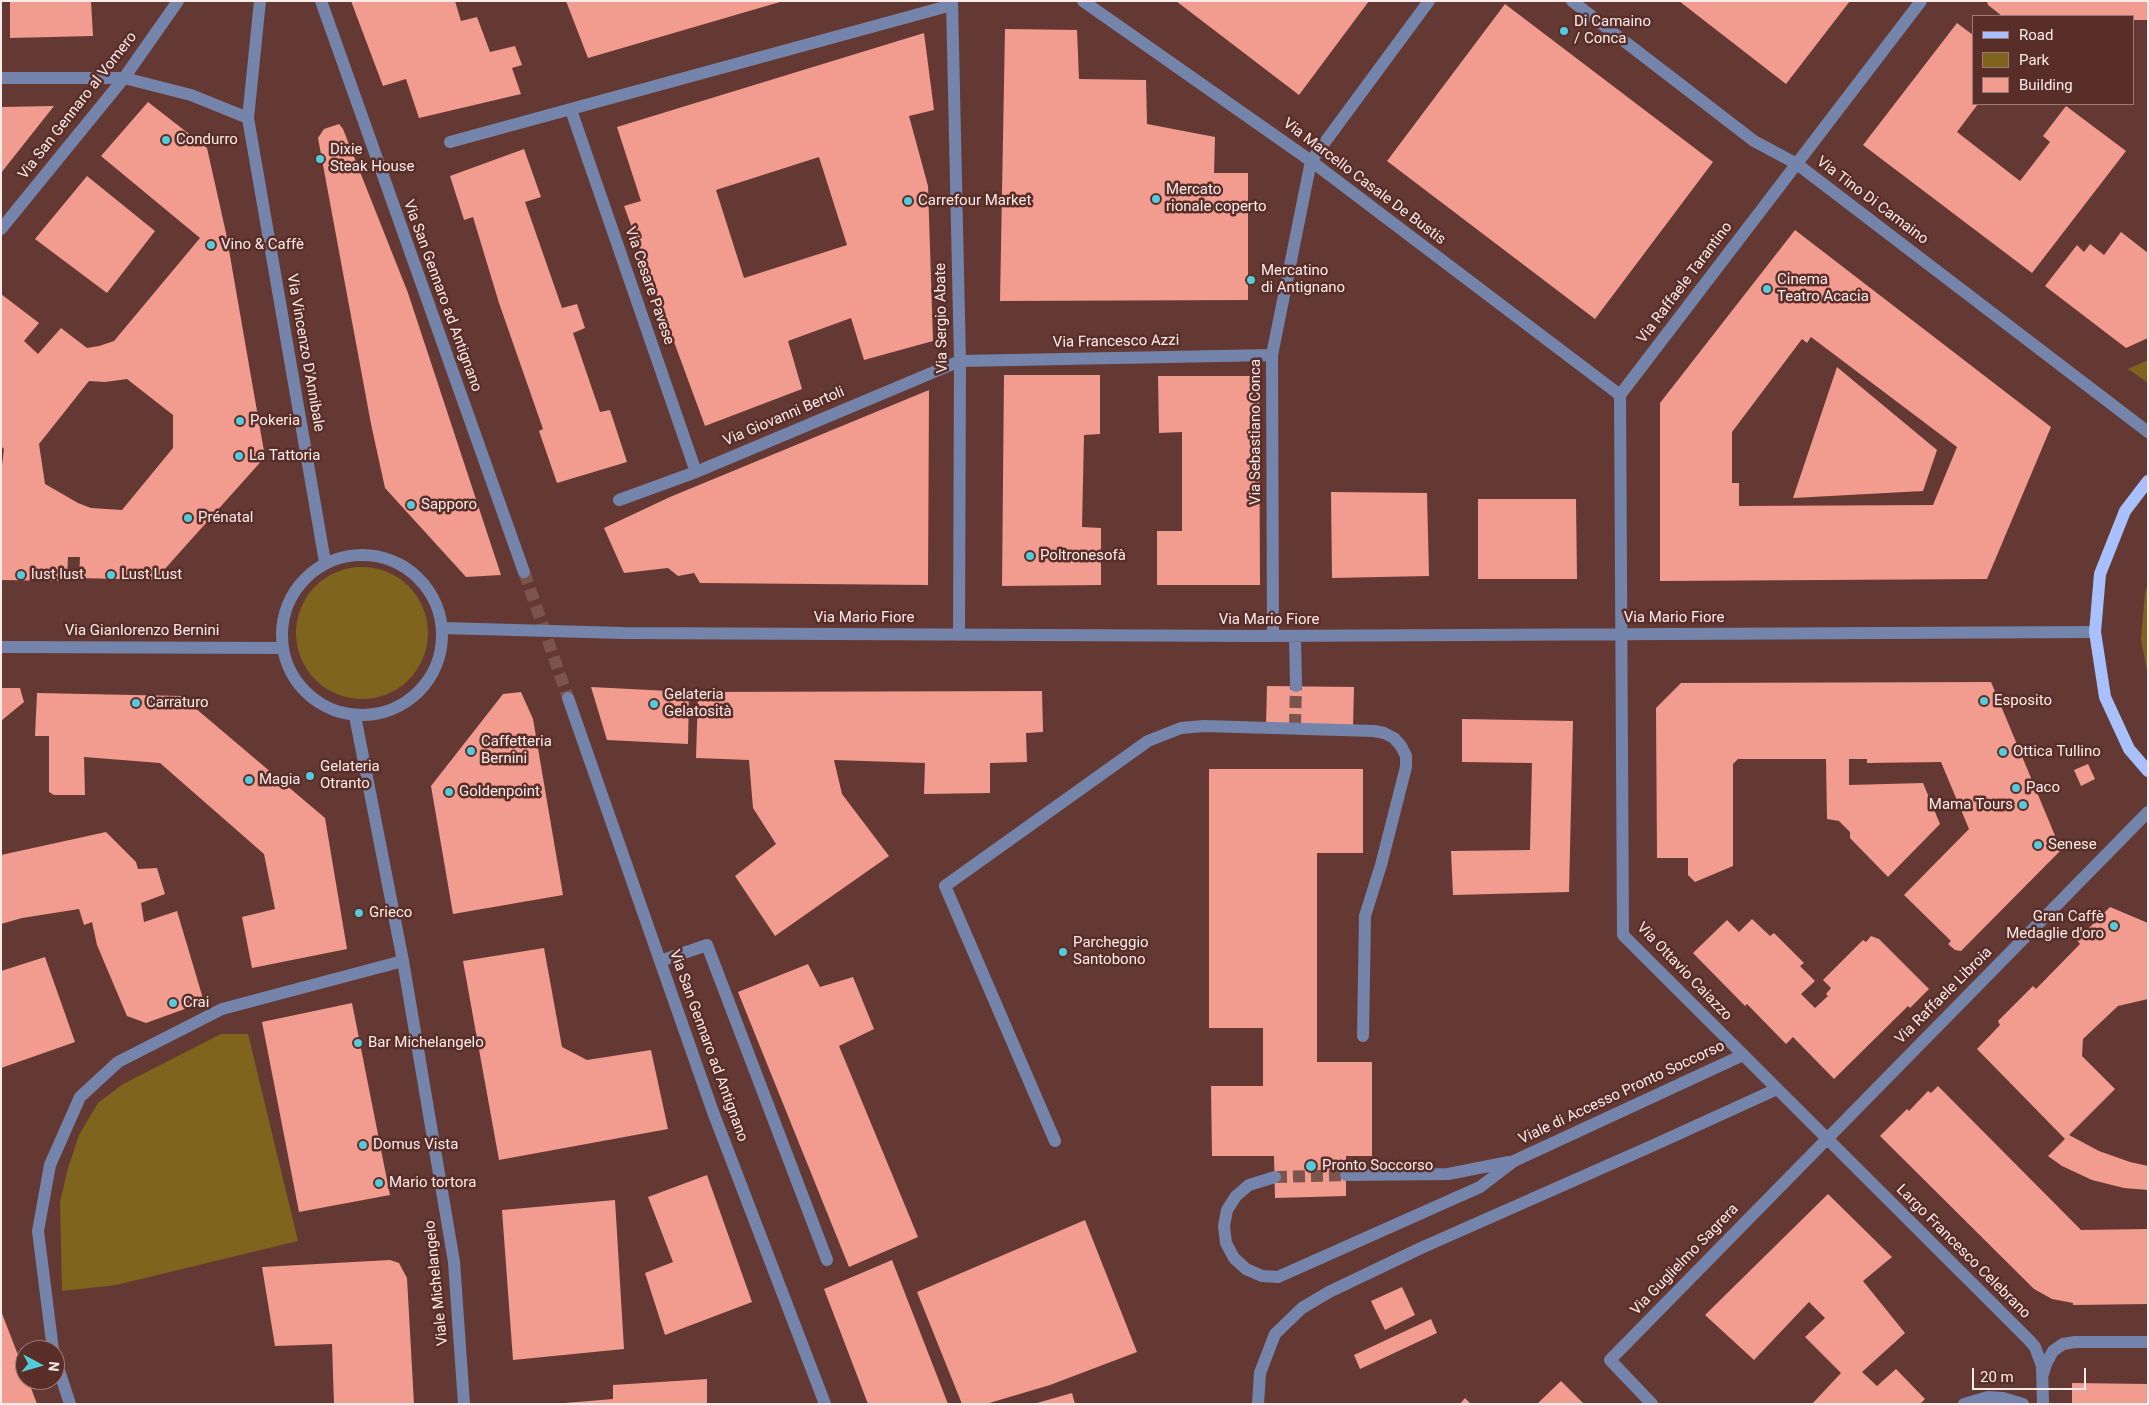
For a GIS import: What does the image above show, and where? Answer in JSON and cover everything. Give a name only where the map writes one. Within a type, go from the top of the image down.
[{"type":"main road","points":[[2148,481],[2124,511],[2100,574],[2095,632],[2105,697],[2129,749],[2148,771]]},
{"type":"street","name":"Via San Gennaro al Vomero","points":[[1,229],[124,78],[178,1]]},
{"type":"street","name":"Via Vincenzo D'Annibale","points":[[260,1],[248,118],[325,562]]},
{"type":"street","name":"Via San Gennaro ad Antignano","points":[[321,1],[524,572]]},
{"type":"street","name":"Via Marcello Casale De Bustis","points":[[1083,1],[1311,161],[1620,395]]},
{"type":"street","name":"Via Sebastiano Conca","points":[[1273,636],[1272,355],[1311,161],[1430,1]]},
{"type":"street","name":"Via Tino Di Camaino","points":[[1572,1],[1754,140],[1796,164],[2148,432]]},
{"type":"street","name":"Via Raffaele Tarantino","points":[[1620,395],[1921,1]]},
{"type":"street","points":[[450,142],[952,3]]},
{"type":"street","name":"Via Sergio Abate","points":[[952,3],[960,361],[959,635]]},
{"type":"street","points":[[1,78],[124,78],[191,95],[248,118]]},
{"type":"street","name":"Via Cesare Pavese","points":[[571,110],[696,472]]},
{"type":"street","name":"Via Francesco Azzi","points":[[960,361],[1272,355]]},
{"type":"street","name":"Via Giovanni Bertoli","points":[[619,500],[696,472],[960,361]]},
{"type":"street","points":[[1620,395],[1621,634]]},
{"type":"street","points":[[375,554],[399,563],[420,578],[436,601],[442,628],[440,656],[428,681],[409,701],[383,713],[355,716],[328,709],[305,693],[290,673],[282,648],[282,623],[289,598],[305,577],[325,562],[350,555],[375,554]]},
{"type":"street","name":"Via Mario Fiore","points":[[442,628],[623,633],[1273,636],[2095,632]]},
{"type":"street","name":"Via Ottavio Caiazzo","points":[[1621,634],[1623,935],[1827,1139]]},
{"type":"street","points":[[1295,636],[1296,686]]},
{"type":"street","name":"Via Gianlorenzo Bernini","points":[[1,647],[282,648]]},
{"type":"street","name":"Via San Gennaro ad Antignano","points":[[568,698],[714,1112],[825,1404]]},
{"type":"street","name":"Viale Michelangelo","points":[[355,716],[403,961],[454,1262],[464,1404]]},
{"type":"street","points":[[1055,1142],[945,886],[1148,741],[1181,728],[1204,726],[1295,728],[1384,733],[1394,738],[1401,746],[1406,756],[1406,767],[1381,865],[1365,916],[1362,1036]]},
{"type":"street","name":"Via Raffaele Libroia","points":[[1827,1139],[2148,812]]},
{"type":"street","points":[[660,961],[707,945],[827,1260]]},
{"type":"street","points":[[51,1340],[38,1231],[50,1165],[80,1097],[118,1062],[222,1009],[403,961]]},
{"type":"street","name":"Viale di Accesso Pronto Soccorso","points":[[1514,1161],[1743,1055]]},
{"type":"street","points":[[1258,1404],[1260,1373],[1275,1334],[1302,1308],[1329,1292],[1421,1248],[1654,1146],[1777,1089]]},
{"type":"street","name":"Largo Francesco Celebrano","points":[[1827,1139],[2028,1340],[2039,1355],[2043,1377],[2043,1404]]},
{"type":"street","name":"Via Guglielmo Sagrera","points":[[1652,1404],[1610,1360],[1827,1139]]},
{"type":"street","points":[[1346,1175],[1448,1174],[1514,1161]]},
{"type":"street","points":[[1275,1177],[1249,1185],[1236,1196],[1227,1210],[1224,1226],[1226,1243],[1234,1258],[1246,1269],[1262,1276],[1278,1277],[1480,1187],[1514,1161]]},
{"type":"street","points":[[2043,1377],[2046,1364],[2053,1351],[2063,1344],[2075,1342],[2148,1342]]},
{"type":"street","points":[[65,1389],[70,1404]]},
{"type":"street","points":[[1964,1404],[1988,1397],[2003,1398],[2022,1404]]},
{"type":"green space","points":[[2148,360],[2148,383],[2128,369]]},
{"type":"green space","points":[[362,567],[375,568],[387,572],[409,586],[423,608],[427,620],[427,646],[423,658],[409,680],[387,694],[375,698],[362,699],[349,698],[337,694],[315,680],[301,658],[297,646],[296,633],[297,620],[301,608],[315,586],[337,572],[349,568]]},
{"type":"green space","points":[[2148,584],[2148,677],[2141,639],[2145,592]]},
{"type":"green space","points":[[221,1034],[248,1034],[298,1241],[116,1285],[62,1291],[60,1202],[68,1168],[79,1135],[98,1103],[123,1084]]},
{"type":"building","points":[[10,1],[91,1],[93,36],[10,38]]},
{"type":"building","points":[[351,1],[455,1],[461,21],[477,17],[490,52],[515,46],[522,65],[512,68],[521,94],[419,118],[406,79],[383,86]]},
{"type":"building","points":[[566,1],[780,1],[780,2],[588,58]]},
{"type":"building","points":[[1176,1],[1369,1],[1299,95]]},
{"type":"building","points":[[1679,1],[1850,1],[1786,84]]},
{"type":"building","points":[[1987,1],[2148,1],[2148,20],[2134,20],[2134,15],[2001,15],[1988,5]]},
{"type":"building","points":[[1505,4],[1713,162],[1595,319],[1387,161]]},
{"type":"building","points":[[1957,23],[1972,34],[1972,105],[1977,105],[1957,132],[2020,181],[2050,142],[2043,136],[2066,106],[2126,151],[2032,273],[1863,145]]},
{"type":"building","points":[[1005,29],[1077,30],[1079,79],[1146,80],[1147,124],[1215,137],[1214,173],[1248,173],[1248,300],[1000,301]]},
{"type":"building","points":[[924,33],[934,110],[909,116],[928,186],[933,341],[864,360],[851,318],[788,341],[802,389],[705,426],[624,206],[641,201],[617,127]],"holes":[[[819,157],[847,245],[744,278],[716,190]]]},
{"type":"building","points":[[148,102],[207,148],[226,233],[265,457],[155,580],[79,578],[80,557],[68,557],[67,581],[1,580],[1,473],[4,449],[1,446],[1,294],[39,323],[24,341],[38,354],[61,328],[87,348],[99,346],[114,341],[200,238],[101,156]],"holes":[[[127,379],[173,415],[173,448],[122,510],[91,508],[78,503],[45,484],[39,444],[89,381],[105,382]]]},
{"type":"building","points":[[54,106],[1,173],[1,107]]},
{"type":"building","points":[[339,124],[343,129],[408,293],[501,575],[466,577],[385,488],[371,424],[318,138],[324,129]]},
{"type":"building","points":[[524,149],[541,197],[525,202],[562,308],[577,304],[585,328],[573,333],[600,412],[610,410],[627,462],[557,483],[539,431],[543,429],[499,303],[473,217],[464,220],[450,176]]},
{"type":"building","points":[[87,176],[155,231],[107,293],[35,239]]},
{"type":"building","points":[[1795,230],[2051,427],[1987,579],[1660,581],[1660,403]],"holes":[[[1811,337],[1957,447],[1933,505],[1739,506],[1739,483],[1732,483],[1732,432],[1802,339],[1807,343]]]},
{"type":"building","points":[[2121,232],[2148,253],[2148,338],[2126,348],[2045,286],[2077,245],[2084,252],[2090,244],[2104,255]]},
{"type":"building","points":[[1837,367],[1937,450],[1923,491],[1793,498]]},
{"type":"building","points":[[1004,375],[1100,375],[1100,434],[1084,435],[1082,527],[1101,528],[1101,585],[1002,586]]},
{"type":"building","points":[[1158,376],[1259,376],[1260,585],[1157,585],[1157,531],[1182,531],[1182,432],[1159,433]]},
{"type":"building","points":[[929,390],[928,585],[700,583],[694,573],[678,576],[668,568],[624,573],[604,528],[670,497]]},
{"type":"building","points":[[1331,492],[1427,493],[1429,576],[1332,578]]},
{"type":"building","points":[[1478,499],[1576,499],[1577,579],[1478,579]]},
{"type":"building","points":[[1991,682],[2061,850],[1961,951],[1955,950],[1948,944],[1951,941],[1904,895],[1969,829],[1941,762],[1867,763],[1867,759],[1849,759],[1849,785],[1923,783],[1940,824],[1888,877],[1850,838],[1850,832],[1839,821],[1827,819],[1826,759],[1738,759],[1733,764],[1733,866],[1695,882],[1688,875],[1688,858],[1657,858],[1656,708],[1681,683]]},
{"type":"building","points":[[1267,686],[1354,687],[1353,727],[1266,725]]},
{"type":"building","points":[[591,687],[689,692],[688,744],[607,740]]},
{"type":"building","points":[[1,688],[20,688],[24,702],[1,721]]},
{"type":"building","points":[[1042,691],[1043,732],[1026,733],[1027,762],[990,763],[990,793],[924,794],[925,763],[834,760],[842,794],[889,856],[775,936],[735,876],[776,844],[753,808],[749,760],[696,758],[698,692]]},
{"type":"building","points":[[521,692],[533,719],[563,895],[453,914],[431,786],[503,694]]},
{"type":"building","points":[[37,693],[181,696],[325,818],[347,949],[252,968],[242,917],[275,909],[264,854],[160,763],[84,757],[85,795],[54,795],[49,792],[49,736],[35,736]]},
{"type":"building","points":[[1462,719],[1573,721],[1569,892],[1453,895],[1451,851],[1530,850],[1532,763],[1462,762]]},
{"type":"building","points":[[2088,764],[2095,779],[2081,786],[2074,770]]},
{"type":"building","points":[[1209,769],[1363,769],[1363,853],[1317,853],[1317,1062],[1372,1062],[1372,1156],[1346,1156],[1346,1196],[1275,1198],[1274,1156],[1212,1156],[1211,1086],[1263,1086],[1263,1028],[1209,1028]]},
{"type":"building","points":[[106,832],[136,862],[138,869],[157,868],[165,894],[141,903],[144,922],[177,911],[204,1002],[146,1023],[127,1016],[97,945],[92,922],[84,925],[79,909],[22,918],[1,924],[1,855]]},
{"type":"building","points":[[2110,907],[2148,923],[2148,999],[2118,1006],[2083,1039],[2082,1056],[2115,1089],[2069,1135],[2099,1151],[2148,1166],[2148,1190],[2124,1188],[2092,1180],[2062,1166],[2048,1156],[2065,1139],[1977,1049],[2000,1025],[1998,1021],[2033,986],[2036,989],[2080,944],[2077,940]]},
{"type":"building","points":[[1752,919],[1770,936],[1774,933],[1804,963],[1800,966],[1815,981],[1801,994],[1815,1008],[1828,996],[1826,994],[1831,988],[1823,980],[1863,940],[1866,942],[1871,936],[1879,939],[1929,989],[1910,1008],[1908,1006],[1834,1079],[1793,1037],[1786,1044],[1747,1004],[1745,1006],[1693,953],[1727,920],[1739,932]]},
{"type":"building","points":[[544,948],[562,1047],[587,1060],[651,1050],[668,1129],[499,1160],[463,961]]},
{"type":"building","points":[[45,957],[75,1042],[1,1068],[1,971]]},
{"type":"building","points":[[808,964],[820,987],[853,977],[874,1029],[839,1046],[918,1237],[849,1267],[738,992]]},
{"type":"building","points":[[352,1003],[390,1195],[299,1212],[262,1022]]},
{"type":"building","points":[[1938,1086],[2081,1230],[2148,1229],[2148,1304],[2073,1305],[2073,1303],[2052,1299],[2034,1289],[1880,1136],[1907,1109],[1909,1111],[1928,1091],[1931,1093]]},
{"type":"building","points":[[707,1175],[752,1302],[665,1335],[645,1273],[673,1262],[648,1197]]},
{"type":"building","points":[[1828,1194],[1892,1257],[1863,1281],[1905,1333],[1862,1372],[1877,1386],[1896,1369],[1925,1399],[1920,1404],[1812,1404],[1841,1373],[1805,1337],[1825,1318],[1809,1302],[1754,1360],[1705,1315]]},
{"type":"building","points":[[615,1200],[624,1349],[513,1360],[502,1210]]},
{"type":"building","points":[[1085,1220],[1137,1352],[1050,1385],[986,1404],[962,1404],[917,1292]]},
{"type":"building","points":[[390,1260],[399,1263],[407,1278],[414,1404],[334,1404],[332,1344],[275,1346],[262,1267]]},
{"type":"building","points":[[892,1260],[948,1404],[868,1404],[824,1289]]},
{"type":"building","points":[[1402,1287],[1415,1315],[1385,1330],[1371,1301]]},
{"type":"building","points":[[1,1311],[15,1347],[15,1390],[32,1390],[37,1404],[1,1404]]},
{"type":"building","points":[[1431,1319],[1437,1333],[1360,1369],[1354,1355]]},
{"type":"building","points":[[707,1379],[707,1404],[553,1404],[613,1399],[613,1385]]},
{"type":"building","points":[[1561,1381],[1584,1404],[1537,1404]]},
{"type":"building","points":[[2072,1383],[2148,1384],[2148,1404],[2072,1404]]},
{"type":"building","points":[[1072,1393],[1075,1404],[1037,1404],[1037,1403]]},
{"type":"building","points":[[1465,1398],[1471,1404],[1460,1404]]},
{"type":"tunnel","points":[[524,572],[568,698]]},
{"type":"tunnel","points":[[1295,726],[1296,686]]},
{"type":"tunnel","points":[[1275,1177],[1346,1175]]},
{"type":"place","name":"Di Camaino / Conca","points":[[1564,31]]},
{"type":"place","name":"Condurro","points":[[166,140]]},
{"type":"place","name":"Dixie Steak House","points":[[320,159]]},
{"type":"place","name":"Mercato rionale coperto","points":[[1156,199]]},
{"type":"place","name":"Carrefour Market","points":[[908,201]]},
{"type":"place","name":"Vino & Caffè","points":[[211,245]]},
{"type":"place","name":"Mercatino di Antignano","points":[[1251,280]]},
{"type":"place","name":"Cinema Teatro Acacia","points":[[1767,289]]},
{"type":"place","name":"Pokeria","points":[[240,421]]},
{"type":"place","name":"La Tattoria","points":[[239,456]]},
{"type":"place","name":"Sapporo","points":[[411,505]]},
{"type":"place","name":"Prénatal","points":[[188,518]]},
{"type":"place","name":"Poltronesofà","points":[[1030,556]]},
{"type":"place","name":"lust lust","points":[[21,575]]},
{"type":"place","name":"Lust Lust","points":[[111,575]]},
{"type":"place","name":"Esposito","points":[[1984,701]]},
{"type":"place","name":"Carraturo","points":[[136,703]]},
{"type":"place","name":"Gelateria Gelatosità","points":[[654,704]]},
{"type":"place","name":"Caffetteria Bernini","points":[[471,751]]},
{"type":"place","name":"Ottica Tullino","points":[[2003,752]]},
{"type":"place","name":"Gelateria Otranto","points":[[310,776]]},
{"type":"place","name":"Magia","points":[[249,780]]},
{"type":"place","name":"Paco","points":[[2016,788]]},
{"type":"place","name":"Goldenpoint","points":[[449,792]]},
{"type":"place","name":"Mama Tours","points":[[2023,805]]},
{"type":"place","name":"Senese","points":[[2038,845]]},
{"type":"place","name":"Grieco","points":[[359,913]]},
{"type":"place","name":"Gran Caffè Medaglie d'oro","points":[[2114,926]]},
{"type":"place","name":"Parcheggio Santobono","points":[[1063,952]]},
{"type":"place","name":"Crai","points":[[173,1003]]},
{"type":"place","name":"Bar Michelangelo","points":[[358,1043]]},
{"type":"place","name":"Domus Vista","points":[[363,1145]]},
{"type":"place","name":"Pronto Soccorso","points":[[1311,1166]]},
{"type":"place","name":"Mario tortora","points":[[379,1183]]}]
